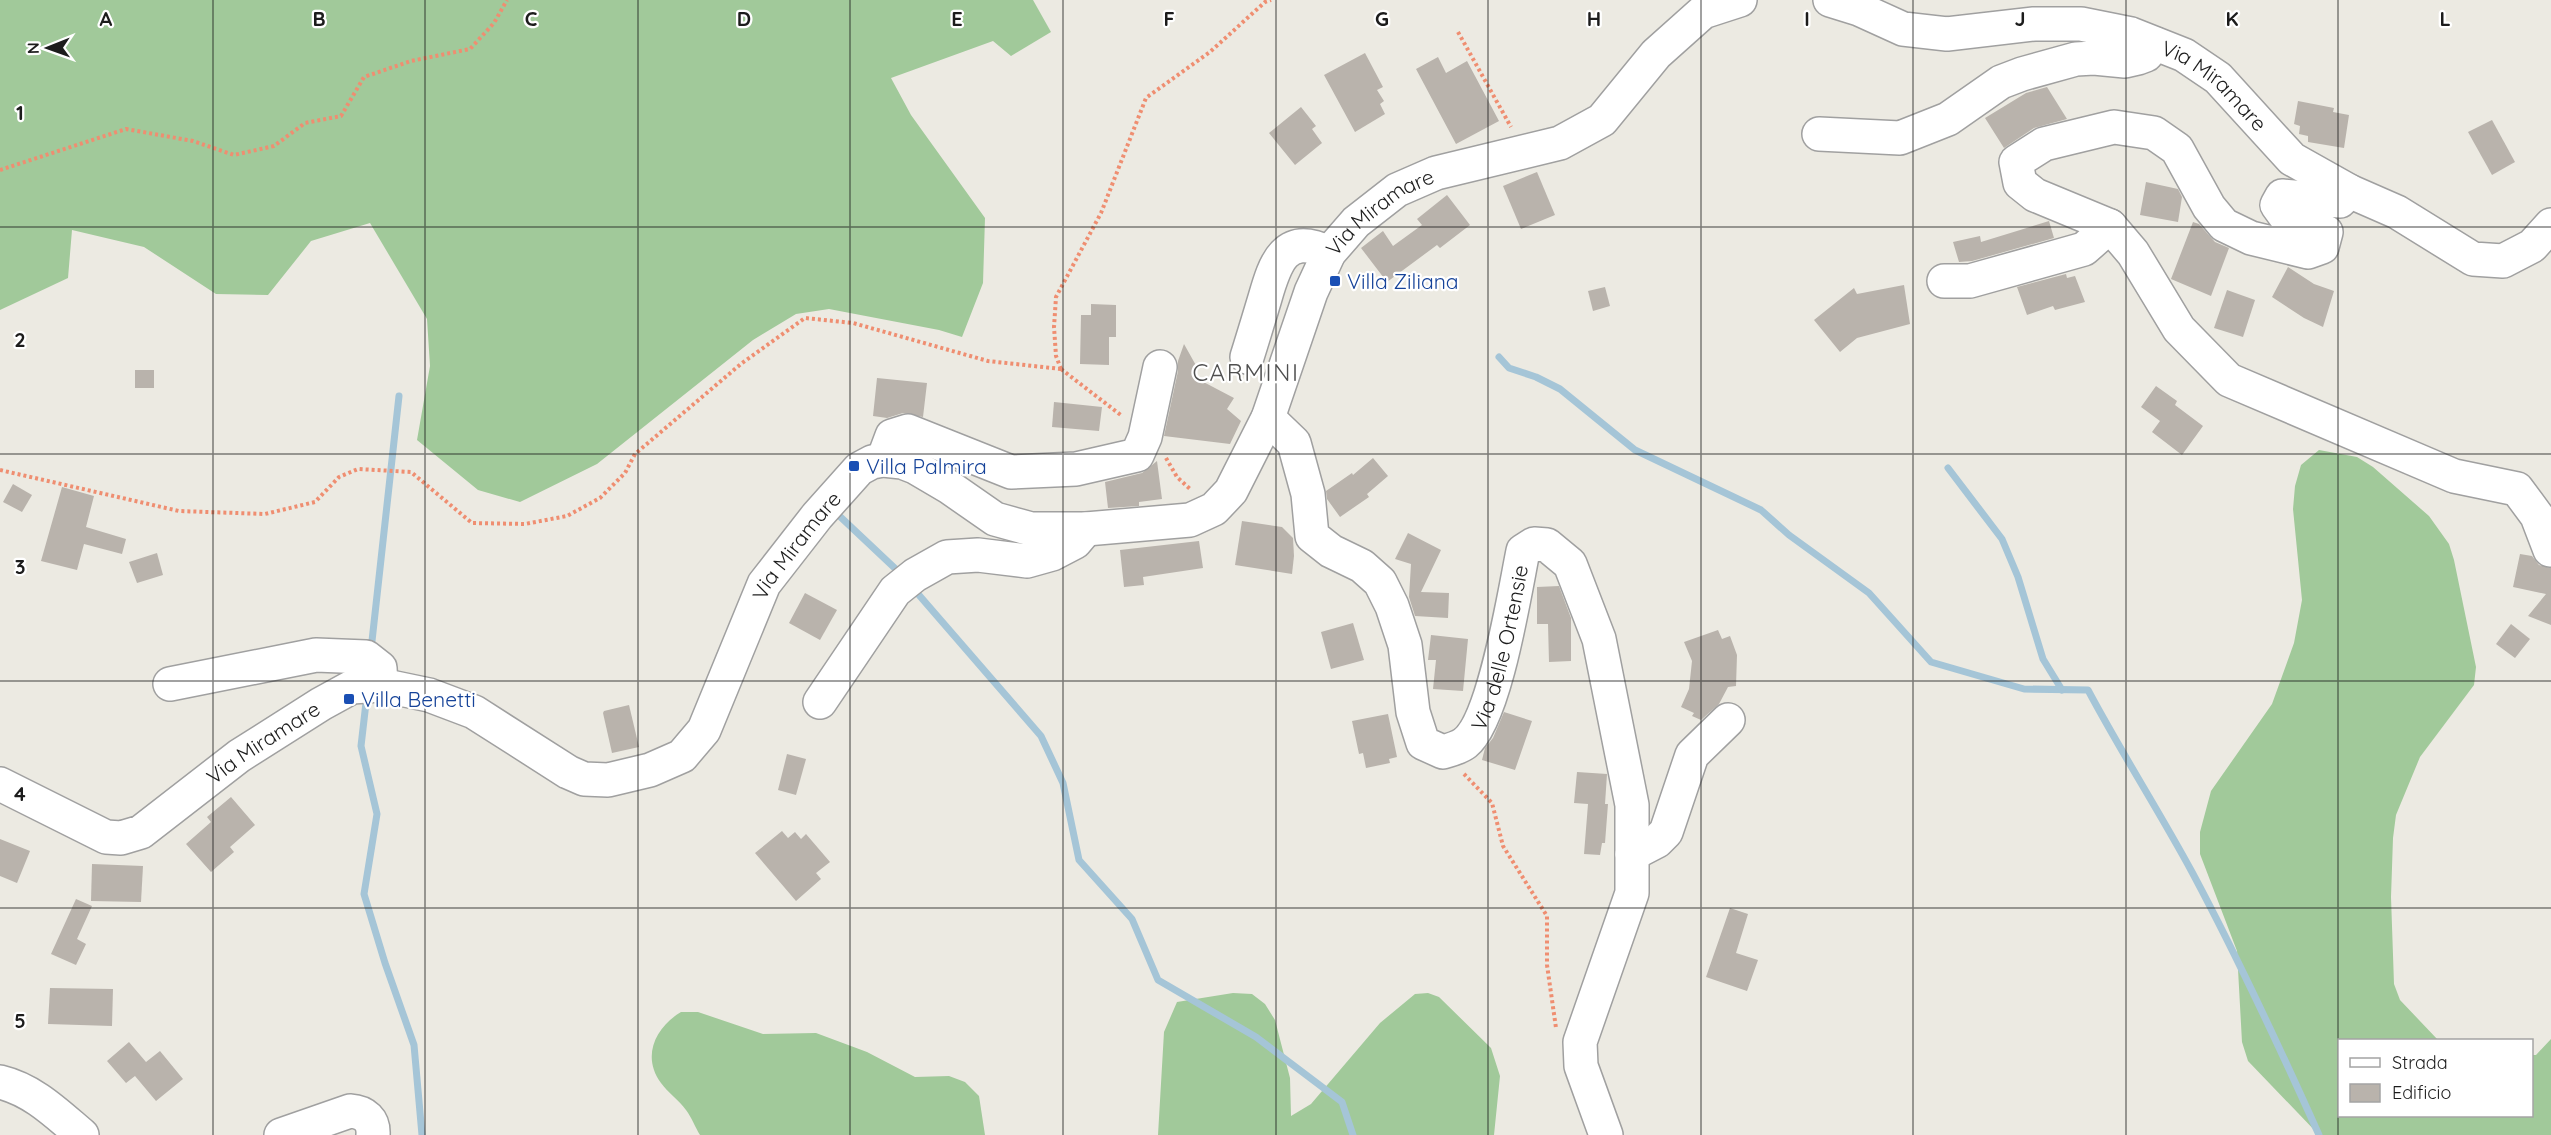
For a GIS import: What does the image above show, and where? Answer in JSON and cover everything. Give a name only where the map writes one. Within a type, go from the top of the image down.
[{"type":"street","name":"Via Miramare","points":[[0,784],[86,829],[106,837],[121,838],[141,832],[239,756],[321,704],[352,687],[381,685],[429,695],[474,712],[568,772],[584,778],[608,780],[650,770],[682,756],[704,730],[765,584],[817,516],[859,469],[872,462],[883,460],[902,462],[949,487],[994,519],[1031,529],[1086,529],[1190,520],[1214,509],[1231,491],[1268,418],[1311,292],[1329,253],[1356,222],[1397,190],[1436,173],[1560,143],[1602,120],[1656,54],[1703,12],[1740,0]]},
{"type":"street","name":"Via Miramare","points":[[1830,0],[1859,9],[1903,28],[1925,32],[1947,34],[2034,24],[2081,24],[2131,34],[2184,55],[2218,78],[2292,159],[2349,191],[2397,212],[2473,259],[2503,261],[2532,246],[2551,225]]},
{"type":"street","points":[[1819,134],[1900,138],[1948,119],[2001,82],[2022,74],[2076,60],[2094,58],[2125,61],[2146,55],[2155,44]]},
{"type":"street","points":[[2349,191],[2340,201],[2282,196],[2277,205],[2284,216],[2326,232],[2322,247],[2308,252],[2251,238],[2224,225],[2209,207],[2177,149],[2154,133],[2114,127],[2044,144],[2016,162],[2020,183],[2035,195],[2110,226],[2133,253],[2179,329],[2229,380],[2454,477],[2517,489],[2537,516],[2550,550]]},
{"type":"street","points":[[1944,281],[1970,281],[2084,249],[2110,226]]},
{"type":"street","points":[[1247,357],[1275,264],[1286,252],[1300,245],[1317,247],[1329,253]]},
{"type":"street","points":[[883,460],[892,436],[908,431],[1011,472],[1076,469],[1137,455],[1145,437],[1160,367]]},
{"type":"street","points":[[1268,418],[1294,443],[1308,494],[1312,536],[1331,551],[1362,566],[1380,582],[1392,606],[1405,645],[1413,712],[1424,743],[1443,752]]},
{"type":"street","points":[[820,702],[895,591],[915,575],[947,557],[978,555],[1027,561],[1052,554],[1075,542],[1086,529]]},
{"type":"street","name":"Via delle Ortensie","points":[[1443,752],[1465,743],[1481,719],[1500,662],[1523,550],[1534,544],[1547,545],[1570,564],[1599,639],[1632,805],[1632,893],[1580,1042],[1581,1066],[1606,1135]]},
{"type":"street","points":[[170,684],[316,655],[366,657],[380,668],[381,685]]},
{"type":"street","points":[[1632,855],[1657,842],[1666,832],[1692,755],[1728,720]]},
{"type":"street","points":[[0,1082],[13,1085],[37,1097],[82,1135]]},
{"type":"street","points":[[281,1135],[350,1111],[369,1119],[373,1125],[373,1135]]},
{"type":"path","points":[[0,170],[126,129],[193,141],[234,155],[274,146],[305,123],[341,116],[364,77],[411,61],[470,50],[494,23],[507,0]]},
{"type":"path","points":[[0,470],[179,511],[265,514],[315,502],[339,477],[358,469],[411,472],[472,523],[525,524],[567,516],[600,498],[625,473],[635,454],[742,363],[805,318],[853,323],[988,361],[1061,369],[1056,356],[1056,297],[1101,213],[1146,98],[1210,52],[1265,2],[1271,0]]},
{"type":"path","points":[[1458,32],[1525,152]]},
{"type":"path","points":[[1443,752],[1492,803],[1503,846],[1547,916],[1547,965],[1554,1025],[1581,1066]]},
{"type":"green space","points":[[0,0],[1033,0],[1051,32],[1011,56],[993,41],[891,78],[911,115],[985,218],[983,283],[962,337],[939,330],[829,309],[796,314],[753,340],[597,464],[520,502],[478,490],[417,440],[430,366],[427,319],[370,223],[311,241],[268,295],[216,294],[144,247],[72,230],[68,278],[0,310]]},
{"type":"green space","points":[[2319,450],[2357,457],[2373,467],[2429,516],[2449,544],[2454,560],[2476,667],[2474,685],[2420,757],[2396,815],[2393,838],[2391,897],[2394,984],[2400,1000],[2437,1039],[2338,1039],[2338,1117],[2533,1117],[2533,1055],[2536,1055],[2551,1039],[2551,1135],[2319,1135],[2248,1061],[2242,1042],[2237,951],[2200,854],[2200,832],[2211,791],[2272,704],[2294,643],[2302,600],[2293,509],[2295,486],[2301,465]]},
{"type":"green space","points":[[1233,993],[1252,994],[1265,1004],[1275,1020],[1290,1078],[1291,1116],[1311,1104],[1380,1023],[1415,994],[1428,993],[1439,997],[1491,1048],[1500,1076],[1494,1135],[1158,1135],[1164,1032],[1177,1002]]},
{"type":"green space","points":[[681,1012],[698,1012],[763,1034],[816,1033],[867,1052],[915,1077],[949,1076],[965,1082],[979,1096],[985,1135],[700,1135],[686,1110],[661,1083],[652,1063],[654,1043],[658,1034],[672,1018]]},
{"type":"building","points":[[1365,53],[1383,87],[1377,90],[1384,101],[1380,104],[1385,114],[1355,132],[1324,75]]},
{"type":"building","points":[[1438,57],[1446,73],[1467,61],[1499,121],[1456,144],[1416,69]]},
{"type":"building","points":[[2047,87],[2067,119],[2034,128],[2004,148],[1985,118],[2026,93]]},
{"type":"building","points":[[2298,101],[2334,108],[2333,112],[2349,115],[2344,148],[2308,142],[2308,136],[2299,134],[2300,126],[2294,124]]},
{"type":"building","points":[[1301,107],[1316,126],[1312,129],[1322,143],[1295,165],[1269,133]]},
{"type":"building","points":[[2492,120],[2515,162],[2492,175],[2468,132]]},
{"type":"building","points":[[1537,172],[1555,215],[1521,229],[1503,186]]},
{"type":"building","points":[[2146,182],[2178,189],[2182,197],[2178,222],[2140,215]]},
{"type":"building","points":[[1447,195],[1470,225],[1440,248],[1437,245],[1387,282],[1361,248],[1383,231],[1393,246],[1422,225],[1417,219]]},
{"type":"building","points":[[2049,221],[2054,238],[1972,261],[1959,262],[1953,242],[1980,236],[1981,242]]},
{"type":"building","points":[[2193,222],[2199,224],[2215,242],[2229,248],[2211,296],[2171,279]]},
{"type":"building","points":[[2288,267],[2314,284],[2334,291],[2323,327],[2304,318],[2272,297]]},
{"type":"building","points":[[2066,274],[2067,278],[2075,276],[2085,302],[2055,310],[2053,306],[2027,315],[2017,287]]},
{"type":"building","points":[[1904,285],[1910,324],[1857,338],[1840,352],[1814,320],[1854,288],[1857,294]]},
{"type":"building","points":[[1605,287],[1610,306],[1593,311],[1588,291]]},
{"type":"building","points":[[2227,290],[2255,300],[2243,337],[2214,328]]},
{"type":"building","points":[[1091,304],[1116,305],[1116,337],[1109,337],[1109,365],[1080,364],[1081,315],[1091,315]]},
{"type":"building","points":[[1184,344],[1198,369],[1194,377],[1234,398],[1227,409],[1241,421],[1230,444],[1164,436],[1178,371],[1178,361]]},
{"type":"building","points":[[135,370],[154,370],[154,388],[135,388]]},
{"type":"building","points":[[877,378],[927,383],[923,417],[903,413],[887,418],[873,416]]},
{"type":"building","points":[[2156,386],[2177,401],[2175,405],[2203,426],[2182,455],[2152,432],[2160,421],[2141,407]]},
{"type":"building","points":[[1054,402],[1102,407],[1099,431],[1052,427]]},
{"type":"building","points":[[1373,458],[1388,476],[1367,494],[1369,497],[1340,517],[1327,499],[1326,491],[1352,473],[1353,475]]},
{"type":"building","points":[[1157,461],[1162,499],[1139,502],[1139,506],[1108,508],[1105,482],[1142,473]]},
{"type":"building","points":[[13,484],[32,495],[22,512],[3,502]]},
{"type":"building","points":[[62,487],[94,496],[86,527],[126,539],[122,554],[84,544],[77,570],[41,561]]},
{"type":"building","points":[[1242,521],[1282,527],[1293,538],[1292,574],[1235,565]]},
{"type":"building","points":[[1408,533],[1441,550],[1421,592],[1449,593],[1448,618],[1415,616],[1409,597],[1411,564],[1395,559]]},
{"type":"building","points":[[1199,541],[1203,568],[1143,577],[1144,585],[1124,587],[1120,550]]},
{"type":"building","points":[[157,553],[163,575],[137,583],[129,562]]},
{"type":"building","points":[[2520,554],[2532,556],[2539,565],[2551,568],[2551,625],[2528,616],[2546,594],[2513,587]]},
{"type":"building","points":[[1559,586],[1571,618],[1571,661],[1549,662],[1548,624],[1537,624],[1537,587]]},
{"type":"building","points":[[805,593],[837,610],[820,640],[789,623]]},
{"type":"building","points":[[1353,623],[1364,660],[1331,669],[1321,632]]},
{"type":"building","points":[[2511,624],[2530,639],[2515,658],[2496,644]]},
{"type":"building","points":[[1718,630],[1722,639],[1730,636],[1737,655],[1736,686],[1728,687],[1719,704],[1701,720],[1692,716],[1694,713],[1681,707],[1689,689],[1692,661],[1684,642]]},
{"type":"building","points":[[1431,635],[1468,639],[1463,691],[1433,689],[1436,660],[1428,660]]},
{"type":"building","points":[[629,705],[639,747],[612,753],[603,713]]},
{"type":"building","points":[[1504,712],[1532,721],[1515,770],[1482,760],[1485,748],[1493,738]]},
{"type":"building","points":[[1388,714],[1397,757],[1389,759],[1390,763],[1366,768],[1363,753],[1359,754],[1352,721]]},
{"type":"building","points":[[787,754],[806,759],[796,795],[778,790]]},
{"type":"building","points":[[1577,772],[1607,774],[1605,804],[1608,804],[1605,843],[1602,843],[1600,855],[1584,854],[1588,804],[1574,803]]},
{"type":"building","points":[[231,797],[255,825],[230,847],[234,852],[211,872],[186,844],[211,822],[207,817]]},
{"type":"building","points":[[782,831],[788,838],[795,832],[801,839],[806,834],[830,862],[816,873],[821,879],[796,901],[755,853]]},
{"type":"building","points":[[0,839],[30,851],[17,883],[0,876]]},
{"type":"building","points":[[92,864],[143,866],[141,902],[91,901]]},
{"type":"building","points":[[76,899],[92,906],[77,939],[86,944],[76,965],[51,954]]},
{"type":"building","points":[[1730,908],[1748,914],[1736,953],[1758,960],[1747,991],[1706,977]]},
{"type":"building","points":[[50,988],[113,989],[112,1026],[48,1024]]},
{"type":"building","points":[[129,1042],[146,1062],[160,1051],[183,1079],[156,1101],[135,1076],[126,1083],[107,1061]]},
{"type":"waterway","points":[[1499,357],[1509,368],[1536,377],[1560,389],[1635,450],[1761,510],[1789,535],[1869,593],[1931,662],[2024,689],[2088,690],[2209,904],[2258,1002],[2319,1135]]},
{"type":"waterway","points":[[371,650],[399,396]]},
{"type":"waterway","points":[[1948,468],[2002,539],[2018,577],[2043,659],[2062,690]]},
{"type":"waterway","points":[[833,510],[901,574]]},
{"type":"waterway","points":[[912,587],[1041,736],[1063,783],[1079,860],[1132,919],[1158,980],[1256,1037],[1342,1102],[1353,1135]]},
{"type":"waterway","points":[[367,694],[361,746],[377,814],[364,894],[414,1045],[422,1135]]},
{"type":"place","name":"Villa Ziliana","points":[[1335,281]]},
{"type":"place","name":"Villa Palmira","points":[[854,466]]},
{"type":"place","name":"Villa Benetti","points":[[349,699]]},
{"type":"district","name":"CARMINI","points":[[1246,372]]}]
